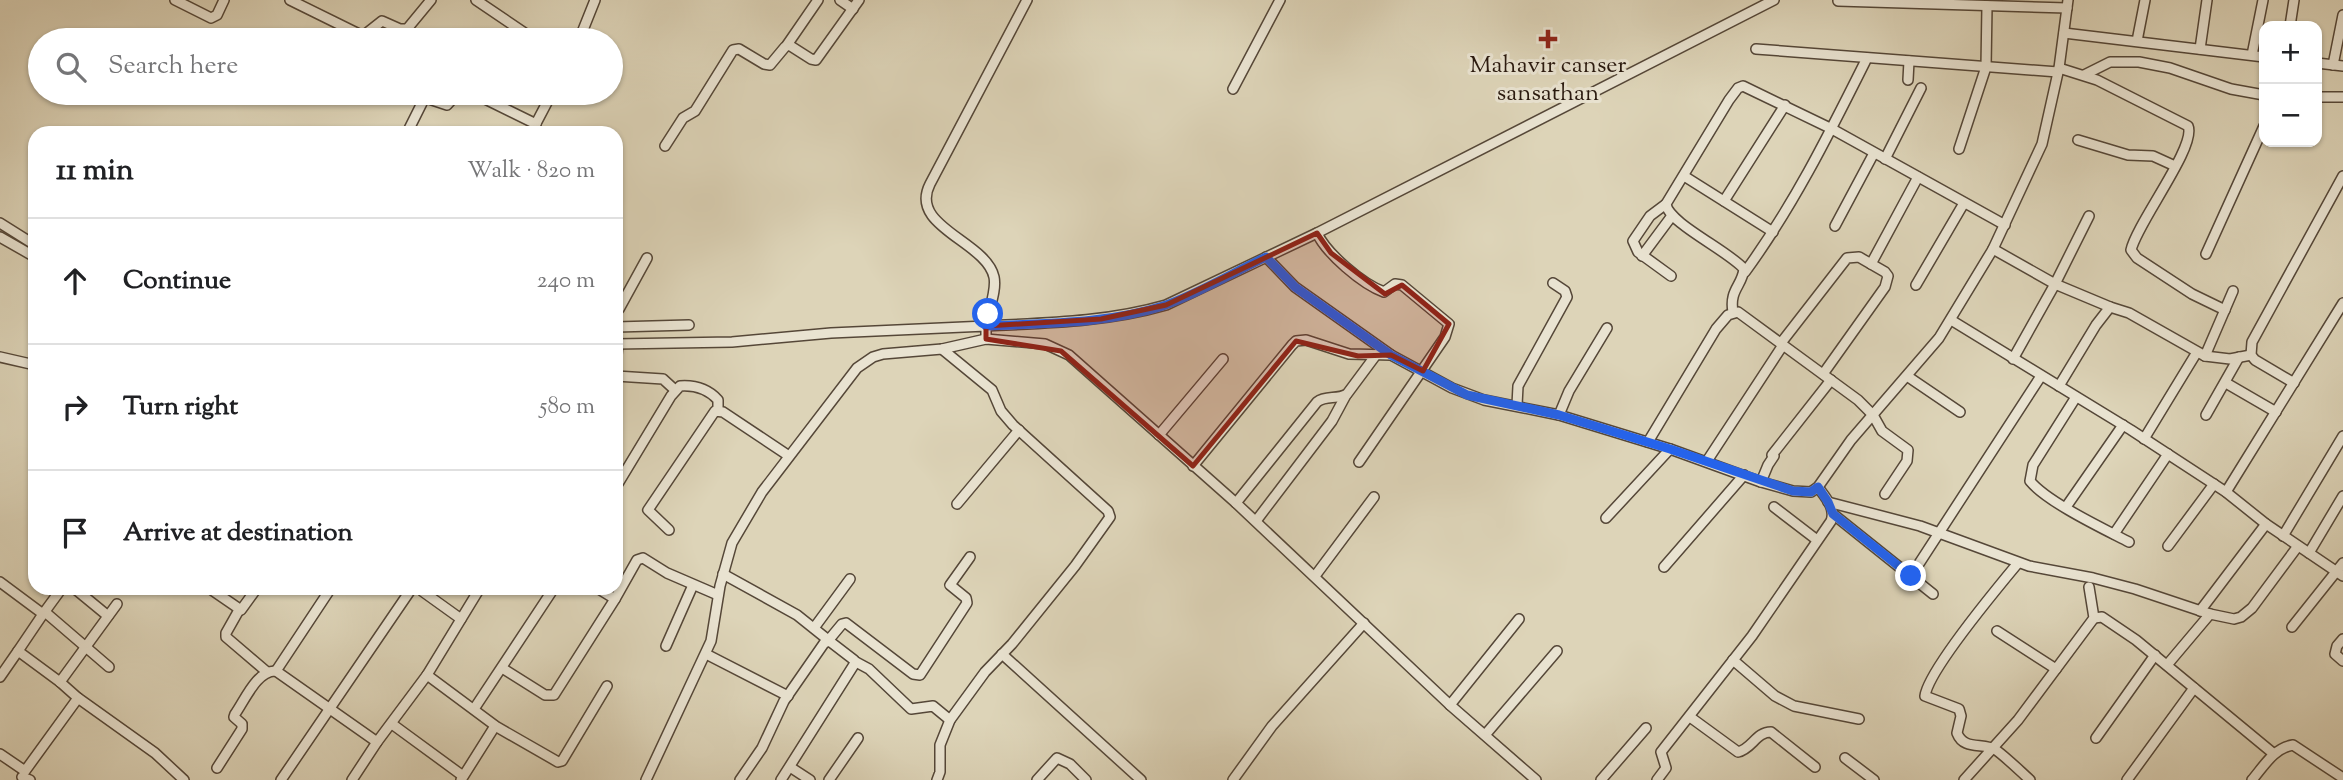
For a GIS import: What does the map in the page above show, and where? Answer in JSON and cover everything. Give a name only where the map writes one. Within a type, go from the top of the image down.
[{"type":"street","points":[[174,0],[211,18],[217,15],[223,0]]},
{"type":"street","points":[[290,0],[347,28]]},
{"type":"street","points":[[408,28],[431,0]]},
{"type":"street","points":[[477,0],[518,28]]},
{"type":"street","points":[[584,28],[595,0]]},
{"type":"street","points":[[665,146],[683,118],[695,111],[733,50],[739,48],[769,65],[787,45],[818,0]]},
{"type":"street","points":[[840,0],[853,9]]},
{"type":"street","points":[[787,45],[816,60],[859,0]]},
{"type":"street","points":[[986,339],[994,284],[991,270],[979,256],[936,220],[929,212],[925,199],[930,184],[1027,0]]},
{"type":"street","points":[[1233,89],[1280,0]]},
{"type":"street","points":[[623,349],[831,333],[1088,320],[1166,305],[1317,233],[1774,0]]},
{"type":"street","points":[[2137,41],[2146,0]]},
{"type":"street","points":[[2200,49],[2207,0]]},
{"type":"street","points":[[2252,55],[2263,0]]},
{"type":"street","points":[[2291,21],[2294,0]]},
{"type":"street","points":[[1266,257],[1295,287],[1391,355],[1467,395],[1559,415],[1707,461],[1761,482],[1804,494],[1811,492],[1818,487],[1851,440],[1951,320],[1993,249],[2042,144],[2058,70],[2068,4],[1987,6],[1838,1]]},
{"type":"street","points":[[1959,149],[1986,67],[1987,6]]},
{"type":"street","points":[[2338,66],[2343,15]]},
{"type":"street","points":[[373,28],[382,21],[398,28]]},
{"type":"street","points":[[2064,33],[2259,56]]},
{"type":"street","points":[[1756,49],[2058,70],[2084,75],[2188,125],[2189,136],[2136,235],[2131,250],[2137,258],[2192,294],[2225,310]]},
{"type":"street","points":[[1733,312],[1732,294],[1773,232],[1832,129],[1867,58]]},
{"type":"street","points":[[1908,79],[1909,61]]},
{"type":"street","points":[[2084,75],[2110,62],[2139,62],[2171,68],[2231,89],[2259,94]]},
{"type":"street","points":[[1671,276],[1642,256],[1634,247],[1634,236],[1650,216],[1666,204],[1738,88],[1749,87],[1832,129],[2005,225]]},
{"type":"street","points":[[1885,159],[1921,88]]},
{"type":"street","points":[[2322,97],[2343,97]]},
{"type":"street","points":[[409,126],[415,105]]},
{"type":"street","points":[[493,105],[530,126]]},
{"type":"street","points":[[535,126],[546,105]]},
{"type":"street","points":[[1724,201],[1785,105]]},
{"type":"street","points":[[2206,254],[2259,137]]},
{"type":"street","points":[[2078,140],[2128,155],[2153,156],[2175,166]]},
{"type":"street","points":[[1835,226],[1874,153]]},
{"type":"street","points":[[1684,176],[1773,232]]},
{"type":"street","points":[[2251,355],[2255,335],[2343,176]]},
{"type":"street","points":[[1871,264],[1918,177]]},
{"type":"street","points":[[1916,285],[1964,203]]},
{"type":"street","points":[[1666,204],[1671,217],[1736,261],[1745,272]]},
{"type":"street","points":[[2013,359],[2089,216]]},
{"type":"street","points":[[1642,256],[1671,217]]},
{"type":"street","points":[[0,223],[28,241]]},
{"type":"street","points":[[1317,233],[1331,253],[1373,287],[1384,292],[1395,284],[1402,285],[1449,324],[1448,333],[1359,462]]},
{"type":"street","points":[[0,237],[28,253]]},
{"type":"street","points":[[1993,249],[2055,284],[2129,313],[2201,354],[2230,359],[2251,355]]},
{"type":"street","points":[[1707,461],[1782,344],[1847,258],[1859,257],[1888,276],[1885,287],[1773,455],[1761,482]]},
{"type":"street","points":[[623,297],[647,258]]},
{"type":"street","points":[[1517,405],[1518,386],[1567,297],[1565,291],[1553,284]]},
{"type":"street","points":[[2144,439],[2201,354],[2233,291]]},
{"type":"street","points":[[2226,492],[2343,303]]},
{"type":"street","points":[[2059,386],[2110,307]]},
{"type":"street","points":[[1733,312],[1745,316],[1858,400],[1873,415],[1882,431],[1906,447],[1909,453],[1907,461],[1885,494]]},
{"type":"street","points":[[1648,442],[1716,329],[1733,312]]},
{"type":"street","points":[[1951,320],[2214,484],[2266,524],[2340,574]]},
{"type":"street","points":[[623,327],[689,325]]},
{"type":"street","points":[[1559,415],[1569,391],[1607,328]]},
{"type":"street","points":[[646,780],[706,654],[715,627],[718,595],[727,555],[743,522],[789,456],[852,374],[865,362],[883,354],[942,349],[986,339],[1045,344],[1061,351],[1256,521],[1450,705],[1536,780]]},
{"type":"street","points":[[1193,466],[1296,341],[1312,341],[1349,354],[1391,355]]},
{"type":"street","points":[[937,780],[941,764],[940,745],[950,720],[985,672],[1075,566],[1110,517],[1108,511],[1018,430],[1001,411],[992,390],[942,349]]},
{"type":"street","points":[[1256,521],[1332,421],[1347,394],[1376,355]]},
{"type":"street","points":[[2251,355],[2294,383]]},
{"type":"street","points":[[0,357],[28,363]]},
{"type":"street","points":[[2206,415],[2239,357]]},
{"type":"street","points":[[1159,435],[1223,359]]},
{"type":"street","points":[[623,376],[663,379],[675,390]]},
{"type":"street","points":[[1907,376],[1960,412]]},
{"type":"street","points":[[1911,576],[2041,376]]},
{"type":"street","points":[[2226,383],[2276,412]]},
{"type":"street","points":[[623,468],[675,390],[686,386],[709,391],[718,400],[718,410]]},
{"type":"street","points":[[1236,503],[1317,402],[1322,398],[1342,397],[1347,394]]},
{"type":"street","points":[[2076,397],[2030,474],[2030,481],[2066,507],[2129,542]]},
{"type":"street","points":[[718,410],[789,456]]},
{"type":"street","points":[[669,530],[650,514],[649,507],[712,414],[718,410]]},
{"type":"street","points":[[2066,507],[2123,425]]},
{"type":"street","points":[[957,505],[1018,430]]},
{"type":"street","points":[[2283,536],[2343,436]]},
{"type":"street","points":[[1606,519],[1670,449]]},
{"type":"street","points":[[2114,534],[2168,454]]},
{"type":"street","points":[[1664,567],[1744,475]]},
{"type":"street","points":[[2168,546],[2214,484]]},
{"type":"street","points":[[1818,487],[1833,514],[1933,594]]},
{"type":"street","points":[[2309,553],[2343,496]]},
{"type":"street","points":[[1315,576],[1374,497]]},
{"type":"street","points":[[1828,502],[1940,533],[2018,563],[2066,571],[2124,586],[2200,611],[2234,619],[2247,614],[2298,546]]},
{"type":"street","points":[[1774,507],[1817,540]]},
{"type":"street","points":[[1657,780],[1666,768],[1661,752],[1690,718],[1773,606],[1833,514]]},
{"type":"street","points":[[2200,611],[2266,524]]},
{"type":"street","points":[[740,780],[762,748],[788,696],[842,624],[846,623],[913,674],[920,675],[967,603],[966,598],[950,586],[950,583],[970,557]]},
{"type":"street","points":[[623,586],[640,558],[646,558],[667,573],[718,595]]},
{"type":"street","points":[[2292,627],[2340,574],[2343,562]]},
{"type":"street","points":[[2018,563],[1951,651],[1925,693],[1927,699],[1959,709],[1961,716],[1957,733],[1961,741],[1993,748],[2030,780]]},
{"type":"street","points":[[723,574],[780,605],[814,628],[827,641],[869,670],[911,709],[933,706],[950,720]]},
{"type":"street","points":[[814,628],[850,579]]},
{"type":"street","points":[[0,582],[86,645],[86,648],[109,667]]},
{"type":"street","points":[[666,646],[693,585]]},
{"type":"street","points":[[2089,587],[2094,618]]},
{"type":"street","points":[[0,677],[57,595]]},
{"type":"street","points":[[82,595],[108,616]]},
{"type":"street","points":[[219,595],[239,610]]},
{"type":"street","points":[[252,595],[243,609],[239,610],[225,635],[272,671],[329,707],[377,742]]},
{"type":"street","points":[[218,768],[242,729],[242,724],[234,717],[235,714],[260,678],[272,671],[326,595]]},
{"type":"street","points":[[281,780],[329,707],[414,595]]},
{"type":"street","points":[[427,595],[461,619]]},
{"type":"street","points":[[352,780],[427,675],[476,595]]},
{"type":"street","points":[[474,709],[549,595]]},
{"type":"street","points":[[608,595],[615,599]]},
{"type":"street","points":[[502,668],[545,695],[554,695],[617,595]]},
{"type":"street","points":[[60,682],[117,604]]},
{"type":"street","points":[[2167,665],[2210,614]]},
{"type":"street","points":[[1964,780],[1993,748],[2094,618],[2102,617],[2155,655],[2274,754]]},
{"type":"street","points":[[1450,705],[1519,620]]},
{"type":"street","points":[[1233,780],[1272,726],[1364,623]]},
{"type":"street","points":[[1997,631],[2056,668]]},
{"type":"street","points":[[2343,639],[2335,654],[2343,661]]},
{"type":"street","points":[[18,651],[155,753],[184,780]]},
{"type":"street","points":[[1485,735],[1557,651]]},
{"type":"street","points":[[706,654],[788,696]]},
{"type":"street","points":[[1002,654],[1141,780]]},
{"type":"street","points":[[2096,738],[2155,655]]},
{"type":"street","points":[[1733,660],[1775,696],[1794,706],[1860,719]]},
{"type":"street","points":[[781,780],[856,662]]},
{"type":"street","points":[[427,675],[495,726],[560,762],[607,686]]},
{"type":"street","points":[[2127,780],[2194,688]]},
{"type":"street","points":[[0,754],[25,777],[78,698]]},
{"type":"street","points":[[1690,718],[1738,752],[1749,748],[1761,734],[1771,732],[1815,767]]},
{"type":"street","points":[[392,724],[462,778],[495,726]]},
{"type":"street","points":[[1601,780],[1646,728]]},
{"type":"street","points":[[829,780],[858,738]]},
{"type":"street","points":[[2252,780],[2274,754],[2293,745],[2341,773]]},
{"type":"street","points":[[1037,780],[1057,758],[1070,765],[1086,780]]},
{"type":"street","points":[[1845,758],[1874,780]]},
{"type":"street","points":[[790,767],[810,780]]},
{"type":"highlighted area","points":[[1317,233],[1331,253],[1385,294],[1402,285],[1449,324],[1423,371],[1391,355],[1358,356],[1296,341],[1193,466],[1061,351],[986,339],[986,326],[1101,319],[1166,305]]},
{"type":"waterway","points":[[0,231],[28,248]]},
{"type":"place","name":"Mahavir canser sansathan","points":[[1548,39]]},
{"type":"route","points":[[988,314],[986,326],[1075,321],[1143,311],[1166,305],[1266,257],[1295,287],[1391,355],[1467,395],[1559,415],[1804,494],[1818,487],[1833,514],[1911,576]]}]
